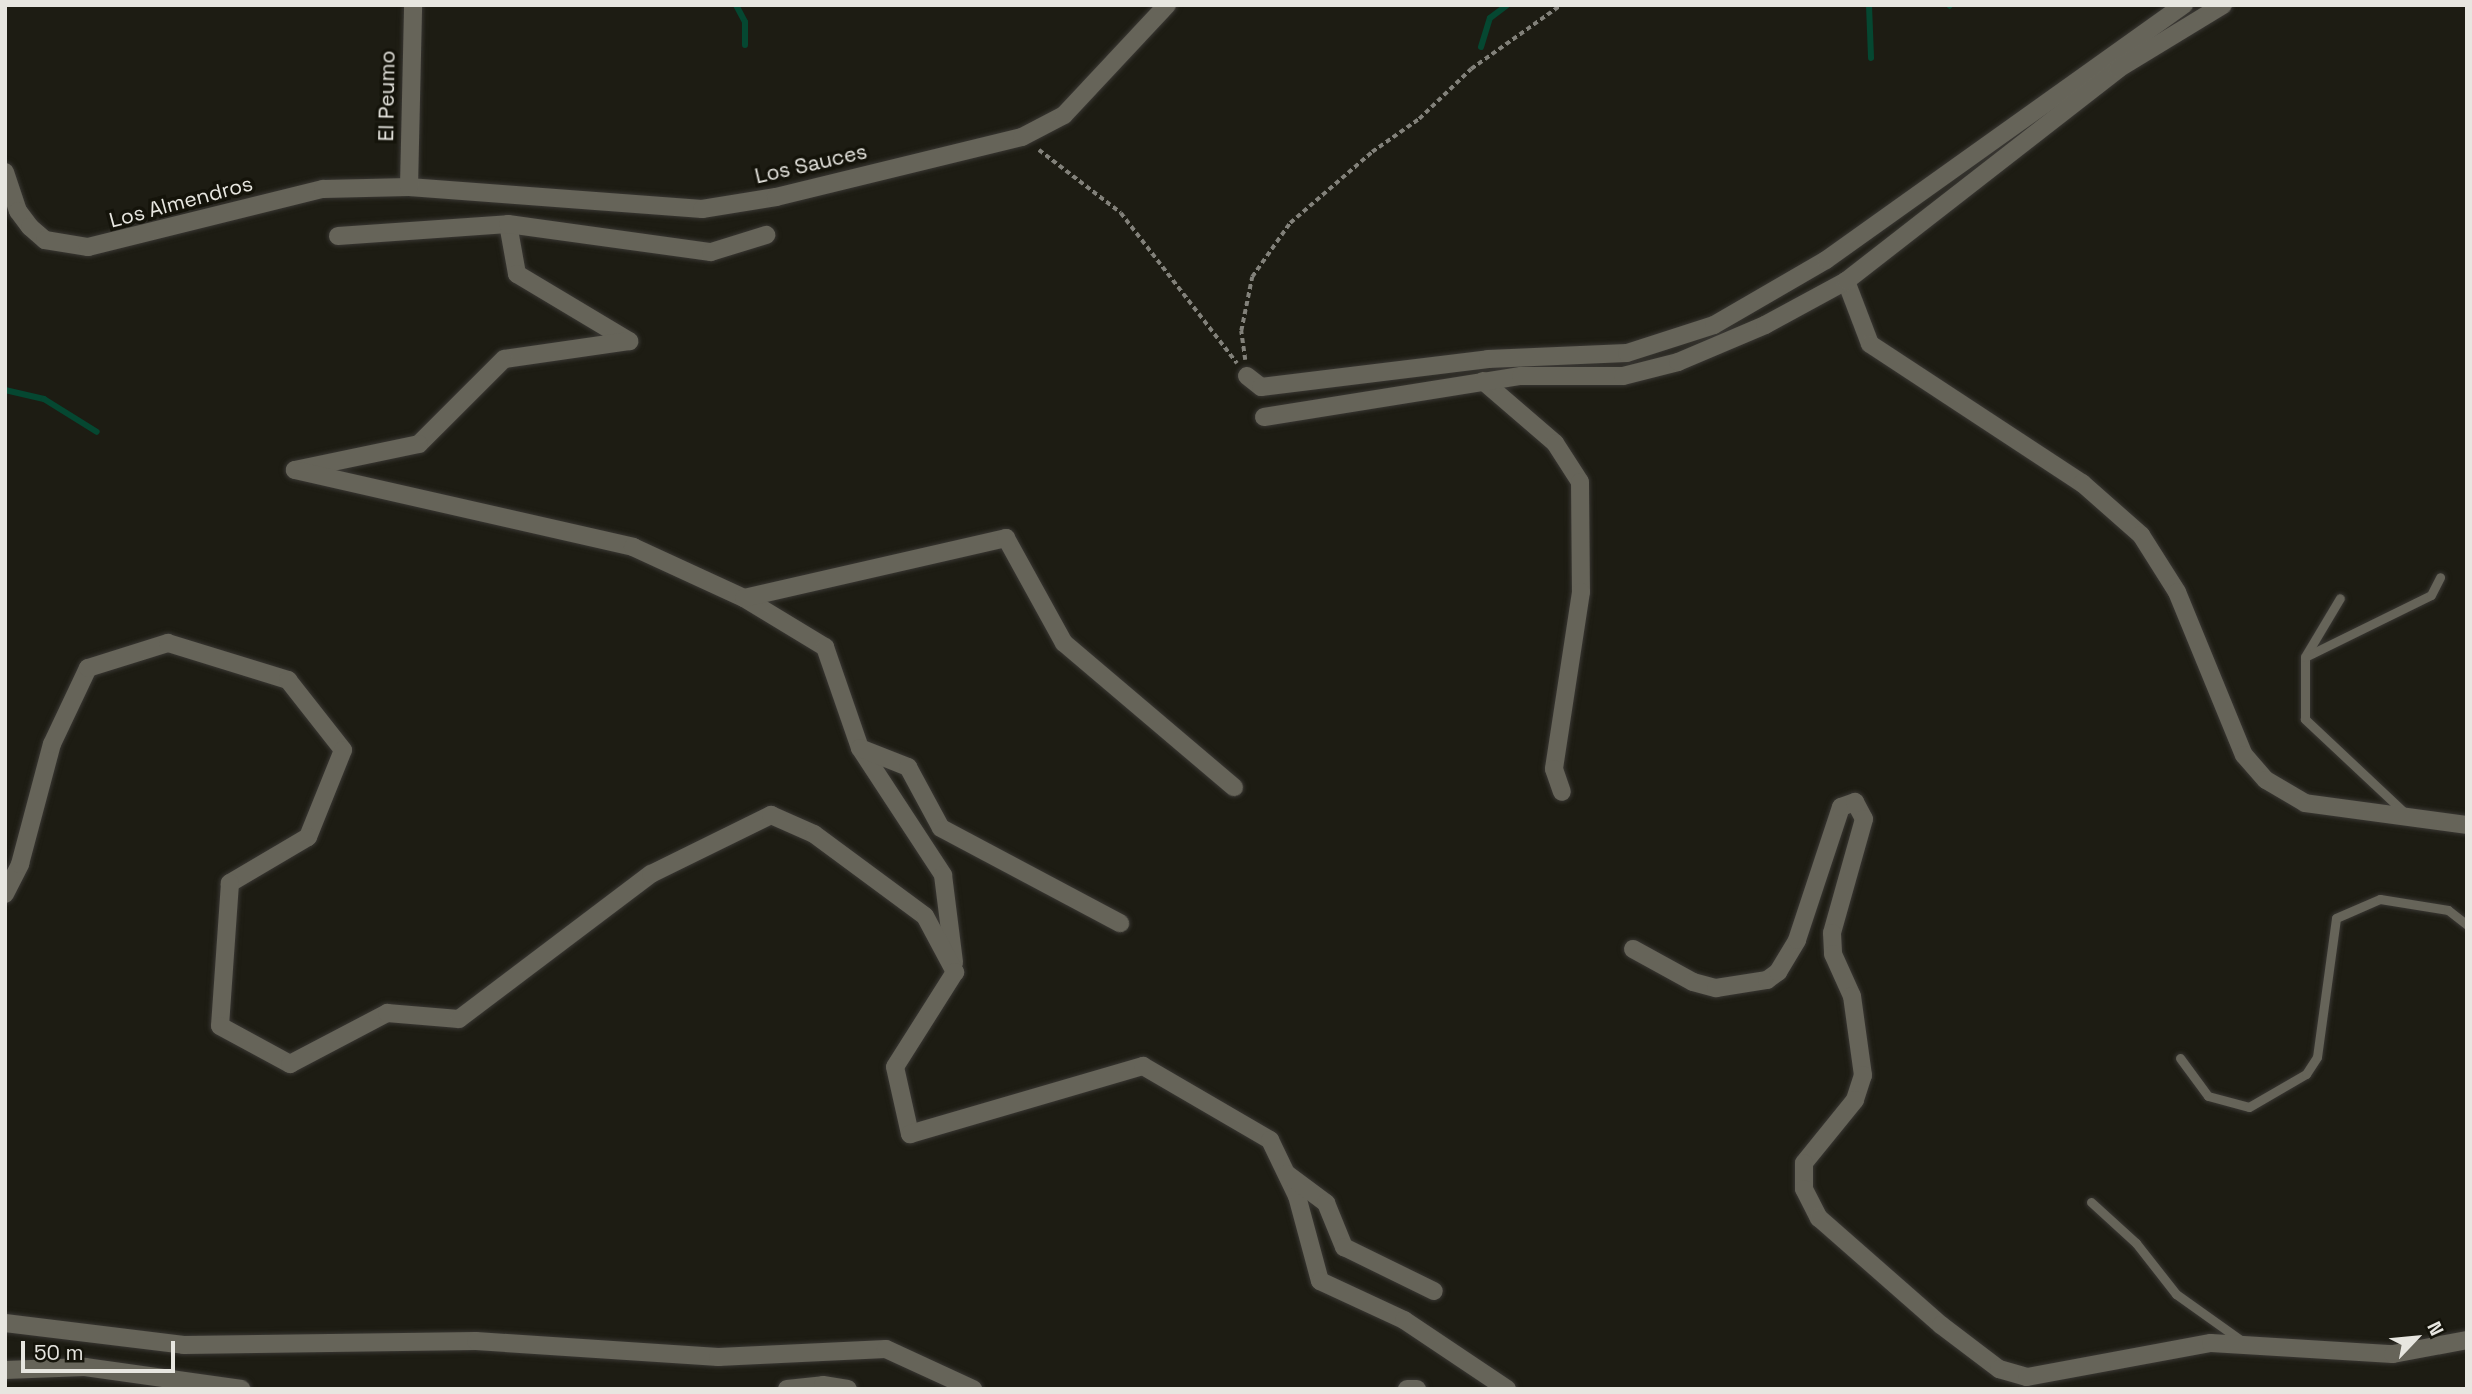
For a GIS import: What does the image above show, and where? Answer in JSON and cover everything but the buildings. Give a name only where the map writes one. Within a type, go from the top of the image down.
[{"type":"street","name":"El Peumo","points":[[409,187],[412,5]]},
{"type":"street","name":"Los Sauces","points":[[409,187],[702,209],[776,197],[1022,137],[1064,115],[1167,5]]},
{"type":"street","points":[[1247,376],[1261,387],[1488,359],[1627,353],[1714,325],[1826,260],[2184,5]]},
{"type":"street","points":[[1264,417],[1521,376],[1623,376],[1678,362],[1765,326],[1846,281],[2118,69],[2223,5]]},
{"type":"street","name":"Los Almendros","points":[[5,172],[18,211],[30,227],[45,240],[88,247],[323,189],[409,187]]},
{"type":"street","points":[[508,224],[517,274],[629,341],[504,359],[419,444],[295,470],[633,547],[744,598],[825,647],[860,748],[943,875],[955,972],[895,1067],[910,1134],[1143,1066],[1270,1140],[1297,1196],[1320,1281],[1404,1320],[1507,1389]]},
{"type":"street","points":[[338,236],[508,224],[711,251],[766,235]]},
{"type":"street","points":[[1846,281],[1870,344],[2082,483],[2141,535],[2177,592],[2244,755],[2266,780],[2305,803],[2467,825]]},
{"type":"street","points":[[1483,381],[1555,443],[1580,482],[1581,592],[1554,769],[1562,792]]},
{"type":"street","points":[[744,598],[1006,538],[1064,643],[1234,786]]},
{"type":"street","points":[[5,894],[20,864],[52,744],[88,668],[168,643],[289,680],[343,750],[308,837],[230,883],[220,1026],[290,1064],[387,1013],[459,1019],[651,874],[771,815],[814,834],[925,916],[955,972]]},
{"type":"street","points":[[860,748],[908,767],[941,828],[1120,923]]},
{"type":"street","points":[[1633,949],[1693,982],[1716,988],[1767,980],[1778,972],[1797,940],[1841,807],[1855,802],[1864,819],[1832,933],[1833,954],[1852,996],[1863,1075],[1855,1100],[1804,1163],[1804,1189],[1819,1218],[1973,1353],[2000,1369],[2027,1377],[2211,1343],[2243,1342],[2393,1354],[2467,1340]]},
{"type":"street","points":[[1285,1172],[1326,1203],[1345,1247],[1434,1291]]},
{"type":"street","points":[[5,1323],[184,1345],[476,1341],[718,1357],[886,1349],[973,1389]]},
{"type":"street","points":[[5,1370],[85,1367],[241,1389]]},
{"type":"street","points":[[786,1389],[823,1385],[848,1389]]},
{"type":"street","points":[[1407,1389],[1417,1389]]},
{"type":"lane","points":[[2305,657],[2431,595],[2440,577]]},
{"type":"lane","points":[[2340,598],[2305,657],[2305,719],[2410,818]]},
{"type":"lane","points":[[2180,1058],[2208,1096],[2249,1107],[2306,1074],[2317,1057],[2336,918],[2380,899],[2448,910],[2467,925]]},
{"type":"lane","points":[[2091,1202],[2136,1243],[2176,1294],[2243,1342]]},
{"type":"path","points":[[1247,376],[1241,331],[1252,277],[1290,223],[1372,152],[1419,119],[1471,69],[1561,5]]},
{"type":"path","points":[[1022,137],[1121,213],[1247,376]]},
{"type":"waterway","points":[[736,5],[745,22],[745,45]]},
{"type":"waterway","points":[[1481,47],[1490,18],[1507,5]]},
{"type":"waterway","points":[[1869,5],[1871,58]]},
{"type":"waterway","points":[[5,390],[44,399],[97,432]]}]
